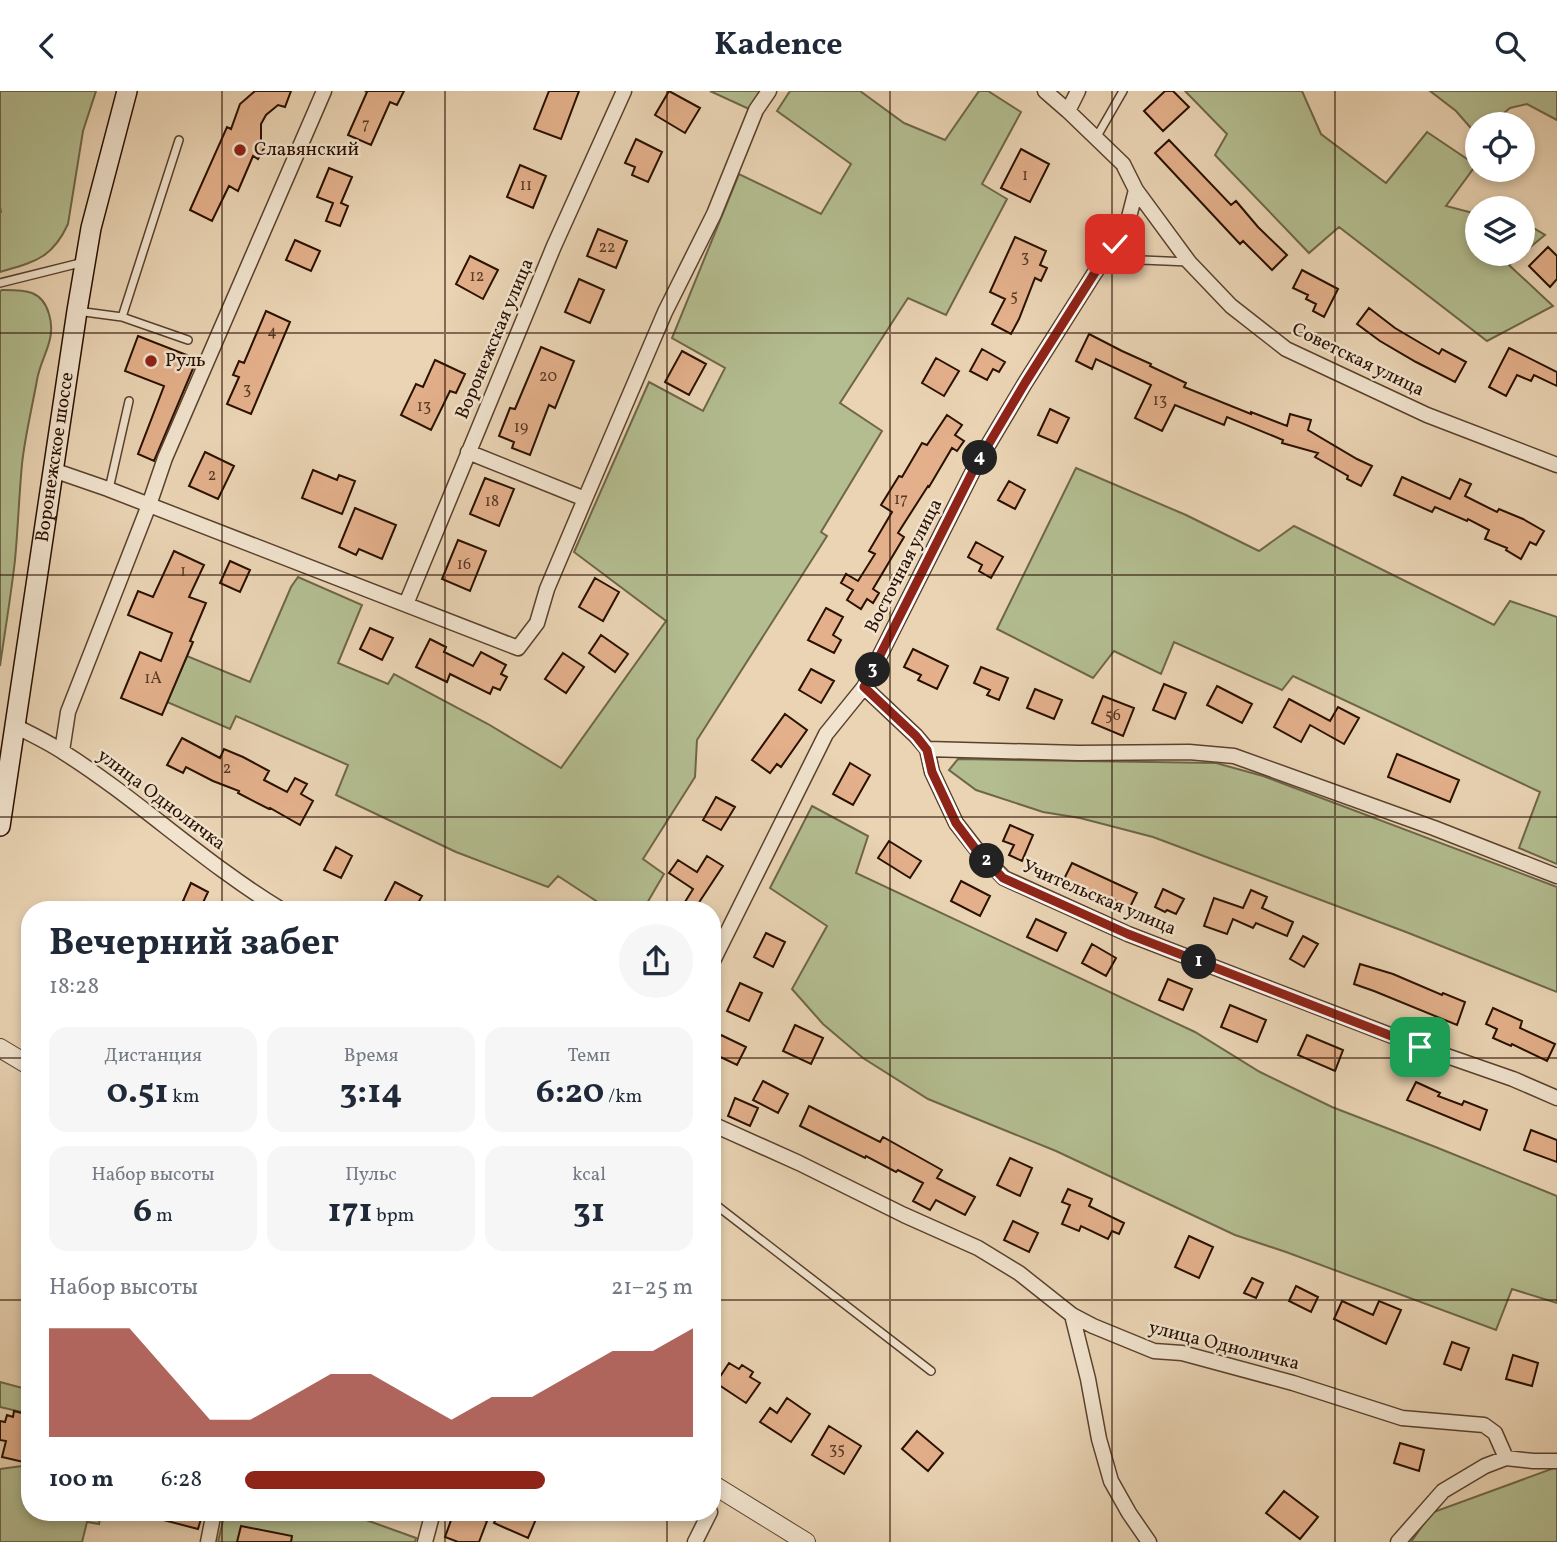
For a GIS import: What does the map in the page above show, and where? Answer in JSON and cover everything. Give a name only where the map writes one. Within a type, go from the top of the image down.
[{"type":"main road","name":"Воронежское шоссе","points":[[0,826],[12,724],[90,228],[127,91]]},
{"type":"street","points":[[62,751],[68,712],[165,458],[324,91]]},
{"type":"street","name":"Воронежская улица","points":[[406,604],[554,246],[624,91]]},
{"type":"street","points":[[53,470],[518,648],[537,623],[547,589],[665,312],[715,213],[756,110],[769,91]]},
{"type":"street","name":"Советская улица","points":[[1045,91],[1123,165],[1136,190],[1189,262],[1231,306],[1286,349],[1427,415],[1557,465]]},
{"type":"street","points":[[1068,111],[1078,91]]},
{"type":"street","name":"Восточная улица","points":[[721,945],[827,734],[864,687],[975,467],[1025,383],[1115,244],[1129,217],[1136,190]]},
{"type":"street","points":[[468,452],[585,499]]},
{"type":"street","name":"Учительская улица","points":[[864,687],[916,736],[927,750],[932,772],[956,823],[977,851],[1003,878],[1128,934],[1557,1098]]},
{"type":"street","name":"улица Одноличка","points":[[12,724],[62,751],[143,809],[249,891],[266,901]]},
{"type":"street","points":[[927,750],[1189,752],[1234,755],[1557,876]]},
{"type":"street","points":[[0,1048],[21,1061]]},
{"type":"street","name":"улица Одноличка","points":[[721,1128],[978,1248],[1019,1273],[1072,1315],[1093,1326],[1154,1351],[1182,1353],[1293,1383],[1402,1418],[1484,1425],[1495,1433],[1506,1458]]},
{"type":"street","points":[[1072,1315],[1111,1481],[1149,1542]]},
{"type":"street","points":[[1398,1542],[1443,1491],[1485,1466],[1506,1458],[1557,1461]]},
{"type":"street","points":[[721,1489],[806,1542]]},
{"type":"street","points":[[208,1542],[212,1521]]},
{"type":"street","points":[[425,1542],[431,1521]]},
{"type":"street","points":[[695,1542],[706,1521]]},
{"type":"lane","points":[[1096,138],[1123,91]]},
{"type":"lane","points":[[121,317],[179,140]]},
{"type":"lane","points":[[0,283],[85,261]]},
{"type":"lane","points":[[1103,261],[1189,262]]},
{"type":"lane","points":[[76,311],[121,317],[188,339]]},
{"type":"lane","points":[[108,489],[129,401]]},
{"type":"lane","points":[[721,1209],[931,1371]]},
{"type":"green space","points":[[0,91],[96,91],[83,131],[68,224],[62,236],[41,257],[0,272],[1,212]]},
{"type":"green space","points":[[710,91],[761,91],[749,109]]},
{"type":"green space","points":[[790,91],[860,91],[904,123],[945,140],[979,91],[988,91],[1021,112],[982,184],[1007,199],[946,315],[908,298],[840,403],[882,431],[821,532],[827,536],[697,740],[695,777],[643,859],[664,874],[648,901],[596,901],[558,876],[548,887],[456,852],[336,795],[348,765],[236,716],[230,729],[167,702],[187,656],[250,682],[291,587],[298,577],[362,605],[338,663],[388,684],[394,674],[488,724],[561,768],[666,621],[574,552],[649,382],[703,411],[725,368],[672,338],[739,174],[821,214],[851,164],[777,111]]},
{"type":"green space","points":[[1185,91],[1302,91],[1321,134],[1386,183],[1427,132],[1465,158],[1465,180],[1446,206],[1465,211],[1465,266],[1510,266],[1553,306],[1487,341],[1339,227],[1309,253],[1215,155],[1227,134]]},
{"type":"green space","points":[[1430,91],[1557,91],[1557,120],[1527,104],[1510,108],[1505,112],[1465,112],[1465,121]]},
{"type":"green space","points":[[1535,229],[1545,235],[1535,243]]},
{"type":"green space","points":[[0,291],[25,291],[37,295],[46,306],[51,332],[39,371],[23,453],[15,560],[0,666]]},
{"type":"green space","points":[[1076,468],[1186,515],[1259,551],[1294,526],[1494,625],[1510,601],[1557,617],[1557,864],[1519,848],[1540,792],[1293,676],[1282,690],[1174,642],[1161,674],[1114,651],[1093,678],[997,629]]},
{"type":"green space","points":[[958,759],[1216,763],[1263,776],[1557,887],[1557,992],[1153,837],[1080,818],[1043,812],[976,790],[949,770]]},
{"type":"green space","points":[[812,806],[868,836],[856,873],[1195,1032],[1260,1072],[1332,1107],[1557,1196],[1557,1303],[1512,1289],[1496,1330],[1235,1235],[1056,1151],[928,1099],[863,1058],[823,1024],[792,989],[827,926],[770,888]]},
{"type":"green space","points":[[0,1382],[21,1388],[21,1412],[0,1407]]},
{"type":"green space","points":[[21,1466],[21,1521],[100,1521],[99,1524],[87,1522],[82,1542],[0,1542],[0,1469]]},
{"type":"green space","points":[[1557,1467],[1557,1542],[1411,1542],[1431,1513]]},
{"type":"green space","points":[[223,1521],[369,1521],[416,1538],[415,1542],[218,1542]]},
{"type":"building","name":"Славянский","points":[[255,91],[291,91],[285,107],[278,105],[266,115],[261,124],[261,140],[266,145],[258,159],[253,156],[238,191],[229,186],[212,221],[190,210],[227,127],[231,129],[240,104]]},
{"type":"building","points":[[365,91],[404,91],[397,105],[390,102],[371,145],[348,135],[367,92]]},
{"type":"building","points":[[549,91],[579,91],[561,139],[534,129]]},
{"type":"building","points":[[669,91],[700,108],[685,133],[655,115]]},
{"type":"building","points":[[1165,91],[1173,91],[1189,107],[1163,131],[1144,111]]},
{"type":"building","points":[[636,139],[662,152],[648,182],[632,175],[635,167],[625,163]]},
{"type":"building","points":[[1169,140],[1231,205],[1236,201],[1287,255],[1272,270],[1243,241],[1240,244],[1155,153]]},
{"type":"building","points":[[1021,149],[1049,164],[1030,202],[1001,188]]},
{"type":"building","points":[[520,165],[546,176],[533,208],[507,197]]},
{"type":"building","points":[[329,168],[352,177],[341,203],[348,206],[340,226],[326,221],[333,203],[317,197]]},
{"type":"building","points":[[598,229],[627,241],[616,268],[587,256]]},
{"type":"building","points":[[1015,237],[1046,251],[1040,265],[1047,268],[1041,281],[1035,278],[1011,334],[992,324],[1005,299],[990,292]]},
{"type":"building","points":[[295,240],[320,251],[311,271],[286,260]]},
{"type":"building","points":[[1548,247],[1557,256],[1557,279],[1550,287],[1529,266],[1535,266],[1535,260]]},
{"type":"building","points":[[470,256],[498,270],[483,299],[456,284]]},
{"type":"building","points":[[1302,270],[1338,289],[1324,317],[1313,311],[1316,304],[1306,299],[1308,295],[1293,288]]},
{"type":"building","points":[[579,279],[604,290],[590,323],[565,312]]},
{"type":"building","points":[[1369,308],[1395,328],[1439,354],[1442,349],[1466,362],[1455,382],[1380,341],[1357,324]]},
{"type":"building","points":[[266,311],[290,322],[251,414],[227,404],[239,377],[233,375],[239,361],[244,363]]},
{"type":"building","points":[[1089,334],[1186,383],[1184,387],[1251,414],[1287,426],[1290,414],[1311,420],[1308,430],[1372,466],[1361,486],[1315,457],[1318,453],[1282,443],[1283,440],[1227,417],[1224,425],[1175,405],[1162,431],[1135,418],[1151,385],[1096,359],[1092,369],[1076,361]]},
{"type":"building","points":[[138,336],[197,359],[154,461],[138,454],[164,386],[125,371]]},
{"type":"building","points":[[541,347],[574,361],[555,408],[549,405],[530,455],[512,448],[514,442],[499,436],[510,408],[515,409]]},
{"type":"building","points":[[1509,348],[1557,372],[1557,386],[1534,375],[1531,381],[1517,375],[1506,396],[1489,387]]},
{"type":"building","points":[[982,349],[1005,362],[999,372],[993,369],[987,380],[970,371]]},
{"type":"building","points":[[682,351],[706,364],[689,395],[665,382]]},
{"type":"building","points":[[936,358],[959,371],[944,396],[922,383]]},
{"type":"building","points":[[435,360],[465,374],[456,393],[450,391],[431,430],[401,415],[416,384],[423,387]]},
{"type":"building","points":[[1050,409],[1069,418],[1057,443],[1038,435]]},
{"type":"building","points":[[947,415],[962,425],[955,435],[964,441],[957,451],[952,448],[898,533],[904,537],[873,589],[879,593],[873,603],[867,599],[861,609],[847,600],[853,590],[841,583],[846,574],[858,581],[875,554],[869,551],[892,512],[881,505],[922,443],[927,445]]},
{"type":"building","points":[[205,452],[234,466],[218,499],[189,486]]},
{"type":"building","points":[[313,470],[337,480],[339,475],[355,481],[342,514],[302,498]]},
{"type":"building","points":[[1402,477],[1450,499],[1460,479],[1471,484],[1465,496],[1497,512],[1499,509],[1523,519],[1544,531],[1536,545],[1530,542],[1521,559],[1506,550],[1507,548],[1485,539],[1489,530],[1468,519],[1467,521],[1435,507],[1432,512],[1394,495]]},
{"type":"building","points":[[485,478],[514,489],[499,526],[470,514]]},
{"type":"building","points":[[1009,481],[1025,490],[1015,509],[998,500]]},
{"type":"building","points":[[355,508],[396,525],[382,559],[359,549],[356,555],[339,547]]},
{"type":"building","points":[[458,540],[486,551],[470,591],[442,579]]},
{"type":"building","points":[[976,542],[1003,557],[991,578],[979,571],[982,565],[968,557]]},
{"type":"building","points":[[174,551],[204,565],[189,597],[206,603],[190,641],[193,642],[162,715],[121,698],[140,652],[161,661],[172,633],[128,615],[138,591],[153,597]]},
{"type":"building","points":[[230,561],[250,570],[240,592],[220,583]]},
{"type":"building","points":[[595,578],[619,592],[603,621],[579,607]]},
{"type":"building","points":[[826,608],[843,617],[833,635],[841,640],[834,653],[808,640]]},
{"type":"building","points":[[370,628],[393,638],[382,660],[360,649]]},
{"type":"building","points":[[601,635],[628,654],[615,672],[589,653]]},
{"type":"building","points":[[430,639],[446,647],[444,652],[473,666],[481,652],[506,665],[501,674],[507,677],[500,690],[493,687],[490,694],[450,674],[447,682],[416,667]]},
{"type":"building","points":[[913,649],[948,666],[937,689],[918,680],[921,675],[904,667]]},
{"type":"building","points":[[563,653],[584,667],[566,693],[545,679]]},
{"type":"building","points":[[981,667],[1008,678],[999,700],[987,695],[990,690],[974,683]]},
{"type":"building","points":[[811,669],[834,681],[821,703],[799,690]]},
{"type":"building","points":[[1164,684],[1186,693],[1175,719],[1153,710]]},
{"type":"building","points":[[1217,686],[1252,704],[1242,723],[1207,705]]},
{"type":"building","points":[[1035,689],[1062,700],[1054,719],[1027,708]]},
{"type":"building","points":[[1103,696],[1134,708],[1123,736],[1092,723]]},
{"type":"building","points":[[1289,699],[1330,721],[1338,707],[1359,718],[1344,744],[1310,725],[1301,742],[1274,727]]},
{"type":"building","points":[[785,714],[807,730],[781,767],[777,764],[770,773],[752,760]]},
{"type":"building","points":[[182,738],[220,758],[224,749],[243,757],[269,771],[264,780],[287,792],[295,778],[307,784],[301,794],[313,801],[300,825],[238,793],[239,791],[186,767],[183,773],[167,765]]},
{"type":"building","points":[[1397,754],[1459,780],[1450,802],[1388,777]]},
{"type":"building","points":[[850,763],[870,775],[853,805],[833,794]]},
{"type":"building","points":[[716,797],[735,807],[721,830],[703,820]]},
{"type":"building","points":[[1010,825],[1033,835],[1022,861],[1009,855],[1014,845],[1003,841]]},
{"type":"building","points":[[889,841],[921,861],[910,878],[878,858]]},
{"type":"building","points":[[336,847],[352,856],[341,878],[324,870]]},
{"type":"building","points":[[707,856],[723,866],[700,901],[686,901],[693,889],[669,873],[678,860],[697,872]]},
{"type":"building","points":[[1072,863],[1137,893],[1130,907],[1096,892],[1094,896],[1063,881]]},
{"type":"building","points":[[961,881],[990,896],[980,916],[951,901]]},
{"type":"building","points":[[395,882],[422,896],[419,901],[385,901]]},
{"type":"building","points":[[191,883],[208,892],[204,901],[183,901]]},
{"type":"building","points":[[1163,889],[1184,899],[1176,914],[1155,907]]},
{"type":"building","points":[[1251,890],[1267,897],[1262,908],[1293,922],[1287,936],[1256,923],[1253,928],[1233,919],[1227,934],[1204,926],[1214,898],[1243,908]]},
{"type":"building","points":[[1036,919],[1066,933],[1057,951],[1027,937]]},
{"type":"building","points":[[766,933],[785,942],[773,967],[754,957]]},
{"type":"building","points":[[1303,936],[1318,944],[1304,967],[1290,959]]},
{"type":"building","points":[[1092,944],[1116,958],[1106,976],[1082,963]]},
{"type":"building","points":[[1360,964],[1465,1002],[1457,1025],[1354,984]]},
{"type":"building","points":[[1168,979],[1192,989],[1183,1010],[1159,1000]]},
{"type":"building","points":[[740,983],[762,993],[749,1021],[727,1011]]},
{"type":"building","points":[[1230,1005],[1266,1020],[1257,1042],[1221,1027]]},
{"type":"building","points":[[1493,1008],[1522,1021],[1520,1028],[1555,1044],[1547,1061],[1493,1038],[1497,1029],[1486,1024]]},
{"type":"building","points":[[795,1025],[823,1038],[811,1064],[783,1051]]},
{"type":"building","points":[[721,1035],[746,1047],[737,1065],[721,1057]]},
{"type":"building","points":[[1307,1035],[1343,1050],[1335,1071],[1298,1055]]},
{"type":"building","points":[[763,1081],[788,1094],[778,1113],[753,1100]]},
{"type":"building","points":[[1416,1082],[1440,1093],[1438,1096],[1462,1105],[1464,1101],[1487,1110],[1480,1130],[1407,1100]]},
{"type":"building","points":[[735,1098],[758,1108],[750,1126],[728,1116]]},
{"type":"building","points":[[809,1106],[880,1142],[883,1137],[942,1170],[937,1178],[975,1197],[965,1215],[936,1200],[930,1210],[913,1201],[923,1183],[800,1126]]},
{"type":"building","points":[[1531,1130],[1557,1140],[1557,1162],[1524,1150]]},
{"type":"building","points":[[1010,1158],[1032,1168],[1020,1196],[997,1185]]},
{"type":"building","points":[[1068,1189],[1092,1199],[1089,1206],[1124,1223],[1119,1234],[1112,1231],[1108,1239],[1081,1226],[1079,1231],[1062,1224],[1070,1205],[1062,1202]]},
{"type":"building","points":[[1013,1221],[1038,1233],[1029,1252],[1004,1240]]},
{"type":"building","points":[[1189,1236],[1213,1247],[1199,1278],[1175,1267]]},
{"type":"building","points":[[1252,1278],[1263,1283],[1256,1298],[1244,1293]]},
{"type":"building","points":[[1296,1286],[1318,1297],[1311,1312],[1289,1301]]},
{"type":"building","points":[[1342,1301],[1373,1315],[1379,1301],[1401,1310],[1386,1344],[1334,1319]]},
{"type":"building","points":[[1452,1342],[1469,1348],[1461,1370],[1444,1364]]},
{"type":"building","points":[[1513,1355],[1538,1363],[1532,1386],[1506,1379]]},
{"type":"building","points":[[729,1363],[739,1369],[742,1365],[753,1372],[750,1377],[760,1383],[746,1403],[721,1386],[721,1375]]},
{"type":"building","points":[[787,1398],[810,1414],[791,1442],[760,1422],[770,1408],[777,1413]]},
{"type":"building","points":[[14,1411],[21,1413],[21,1461],[2,1457],[6,1441],[0,1440],[0,1421],[5,1422],[7,1415],[13,1417]]},
{"type":"building","points":[[829,1426],[861,1446],[844,1474],[812,1455]]},
{"type":"building","points":[[917,1431],[943,1453],[928,1471],[902,1449]]},
{"type":"building","points":[[1400,1443],[1424,1450],[1419,1471],[1394,1463]]},
{"type":"building","points":[[1284,1491],[1318,1517],[1300,1539],[1266,1513]]},
{"type":"building","points":[[167,1521],[200,1521],[198,1529]]},
{"type":"building","points":[[451,1521],[487,1521],[479,1542],[458,1542],[445,1537]]},
{"type":"building","points":[[495,1521],[535,1521],[528,1538],[494,1523]]},
{"type":"building","points":[[241,1526],[292,1536],[291,1542],[237,1542]]},
{"type":"place","name":"Славянский","points":[[240,150]]},
{"type":"place","name":"Руль","points":[[151,361]]},
{"type":"route","points":[[1115,244],[1025,383],[975,467],[864,687],[916,736],[927,750],[932,772],[956,823],[977,851],[1003,878],[1128,934],[1420,1047]]}]
